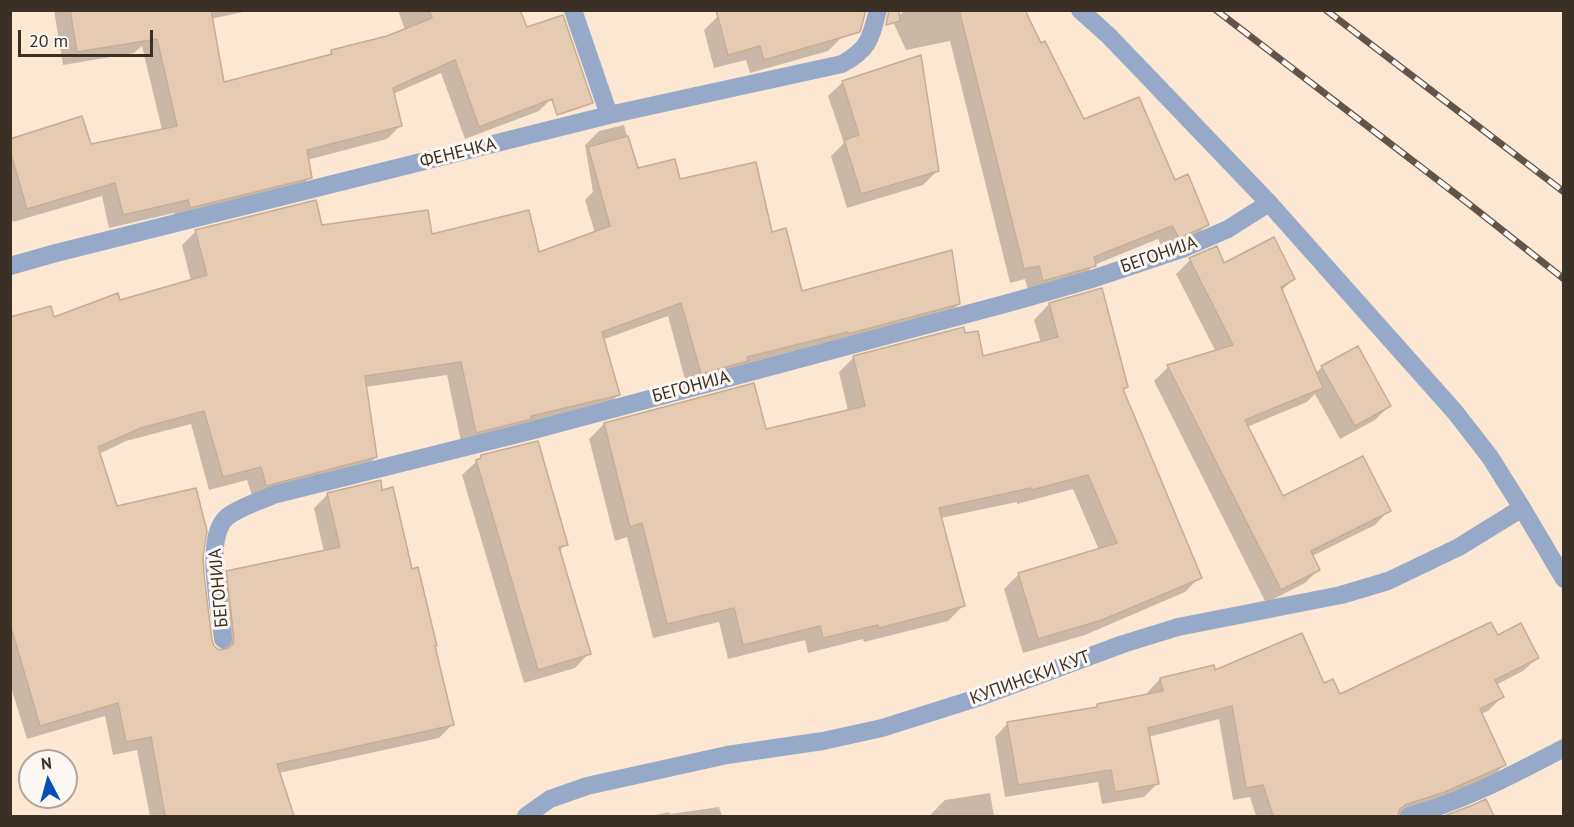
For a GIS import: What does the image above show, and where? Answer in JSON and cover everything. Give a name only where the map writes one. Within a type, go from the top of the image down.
[{"type":"street","points":[[573,10],[609,115]]},
{"type":"street","name":"ФЕНЕЧКА","points":[[10,266],[609,115],[842,64],[857,55],[868,43],[878,10]]},
{"type":"street","points":[[1080,10],[1117,44],[1269,203],[1455,412],[1490,457],[1563,579]]},
{"type":"street","name":"БЕГОНИЈА","points":[[223,639],[213,556],[216,538],[225,519],[244,507],[273,495],[530,431],[1092,279],[1182,249],[1228,229],[1269,203]]},
{"type":"street","name":"КУПИНСКИ КУТ","points":[[526,816],[550,799],[587,786],[727,755],[823,741],[882,728],[977,698],[1123,644],[1178,627],[1341,595],[1388,581],[1459,547],[1522,508]]},
{"type":"street","points":[[1409,816],[1432,810],[1481,790],[1563,748]]},
{"type":"building","points":[[70,10],[211,10],[224,82],[332,54],[331,50],[387,36],[432,18],[429,10],[520,10],[527,27],[563,15],[593,103],[557,115],[552,99],[479,127],[455,60],[393,88],[402,126],[307,150],[312,178],[190,208],[188,200],[123,215],[115,183],[27,209],[10,151],[10,139],[82,116],[91,144],[177,126],[157,39],[77,52]]},
{"type":"building","points":[[716,10],[866,10],[860,32],[764,60],[760,46],[728,55]]},
{"type":"building","points":[[889,10],[899,10],[900,21],[886,25]]},
{"type":"building","points":[[959,10],[1025,10],[1041,43],[1045,41],[1084,119],[1139,97],[1175,180],[1188,174],[1209,225],[1179,238],[1172,226],[1094,257],[1096,266],[1043,281],[1039,266],[1024,269]]},
{"type":"building","points":[[921,55],[939,171],[861,194],[844,140],[859,135],[842,81]]},
{"type":"building","points":[[628,136],[638,168],[675,159],[680,179],[756,162],[772,232],[786,228],[802,291],[952,250],[960,304],[848,334],[848,332],[747,357],[748,361],[701,374],[681,303],[602,332],[620,395],[531,416],[532,419],[476,433],[461,362],[365,376],[377,457],[266,486],[261,467],[223,477],[204,411],[141,428],[98,447],[117,506],[196,488],[207,531],[203,556],[212,640],[214,646],[219,650],[229,648],[234,638],[226,571],[340,547],[327,493],[381,480],[382,490],[393,487],[412,569],[418,567],[454,725],[277,764],[294,816],[165,816],[151,737],[126,742],[118,703],[40,726],[10,624],[10,317],[51,306],[54,317],[118,293],[120,300],[207,275],[195,230],[316,200],[322,225],[428,210],[432,234],[529,210],[539,252],[610,226],[588,147]]},
{"type":"building","points":[[1274,237],[1295,279],[1281,287],[1323,388],[1245,420],[1283,496],[1363,456],[1391,511],[1311,551],[1320,570],[1281,590],[1167,365],[1233,345],[1189,258],[1217,246],[1224,263]]},
{"type":"building","points":[[1102,288],[1128,387],[1123,389],[1202,578],[1102,620],[1038,639],[1018,573],[1117,543],[1088,475],[1032,490],[1031,488],[939,508],[965,606],[879,628],[878,625],[823,638],[820,626],[743,645],[734,608],[667,624],[642,523],[630,527],[604,423],[754,383],[766,429],[865,406],[853,356],[964,327],[965,333],[978,331],[983,356],[1058,337],[1049,303]]},
{"type":"building","points":[[1358,346],[1391,406],[1355,426],[1321,366]]},
{"type":"building","points":[[538,441],[568,545],[559,547],[591,654],[538,670],[476,460],[481,458],[481,455]]},
{"type":"building","points":[[1491,622],[1498,635],[1521,623],[1539,658],[1495,680],[1504,697],[1480,709],[1506,765],[1445,792],[1405,805],[1400,809],[1398,816],[1273,816],[1263,785],[1246,788],[1232,706],[1148,728],[1159,784],[1115,792],[1111,770],[1018,785],[1007,722],[1097,707],[1097,704],[1163,691],[1160,678],[1214,665],[1215,670],[1302,633],[1324,683],[1333,679],[1340,694]]},
{"type":"building","points":[[1486,799],[1494,816],[1444,816],[1473,805]]},
{"type":"railway","points":[[1216,10],[1564,279]]},
{"type":"railway","points":[[1326,10],[1564,192]]}]
